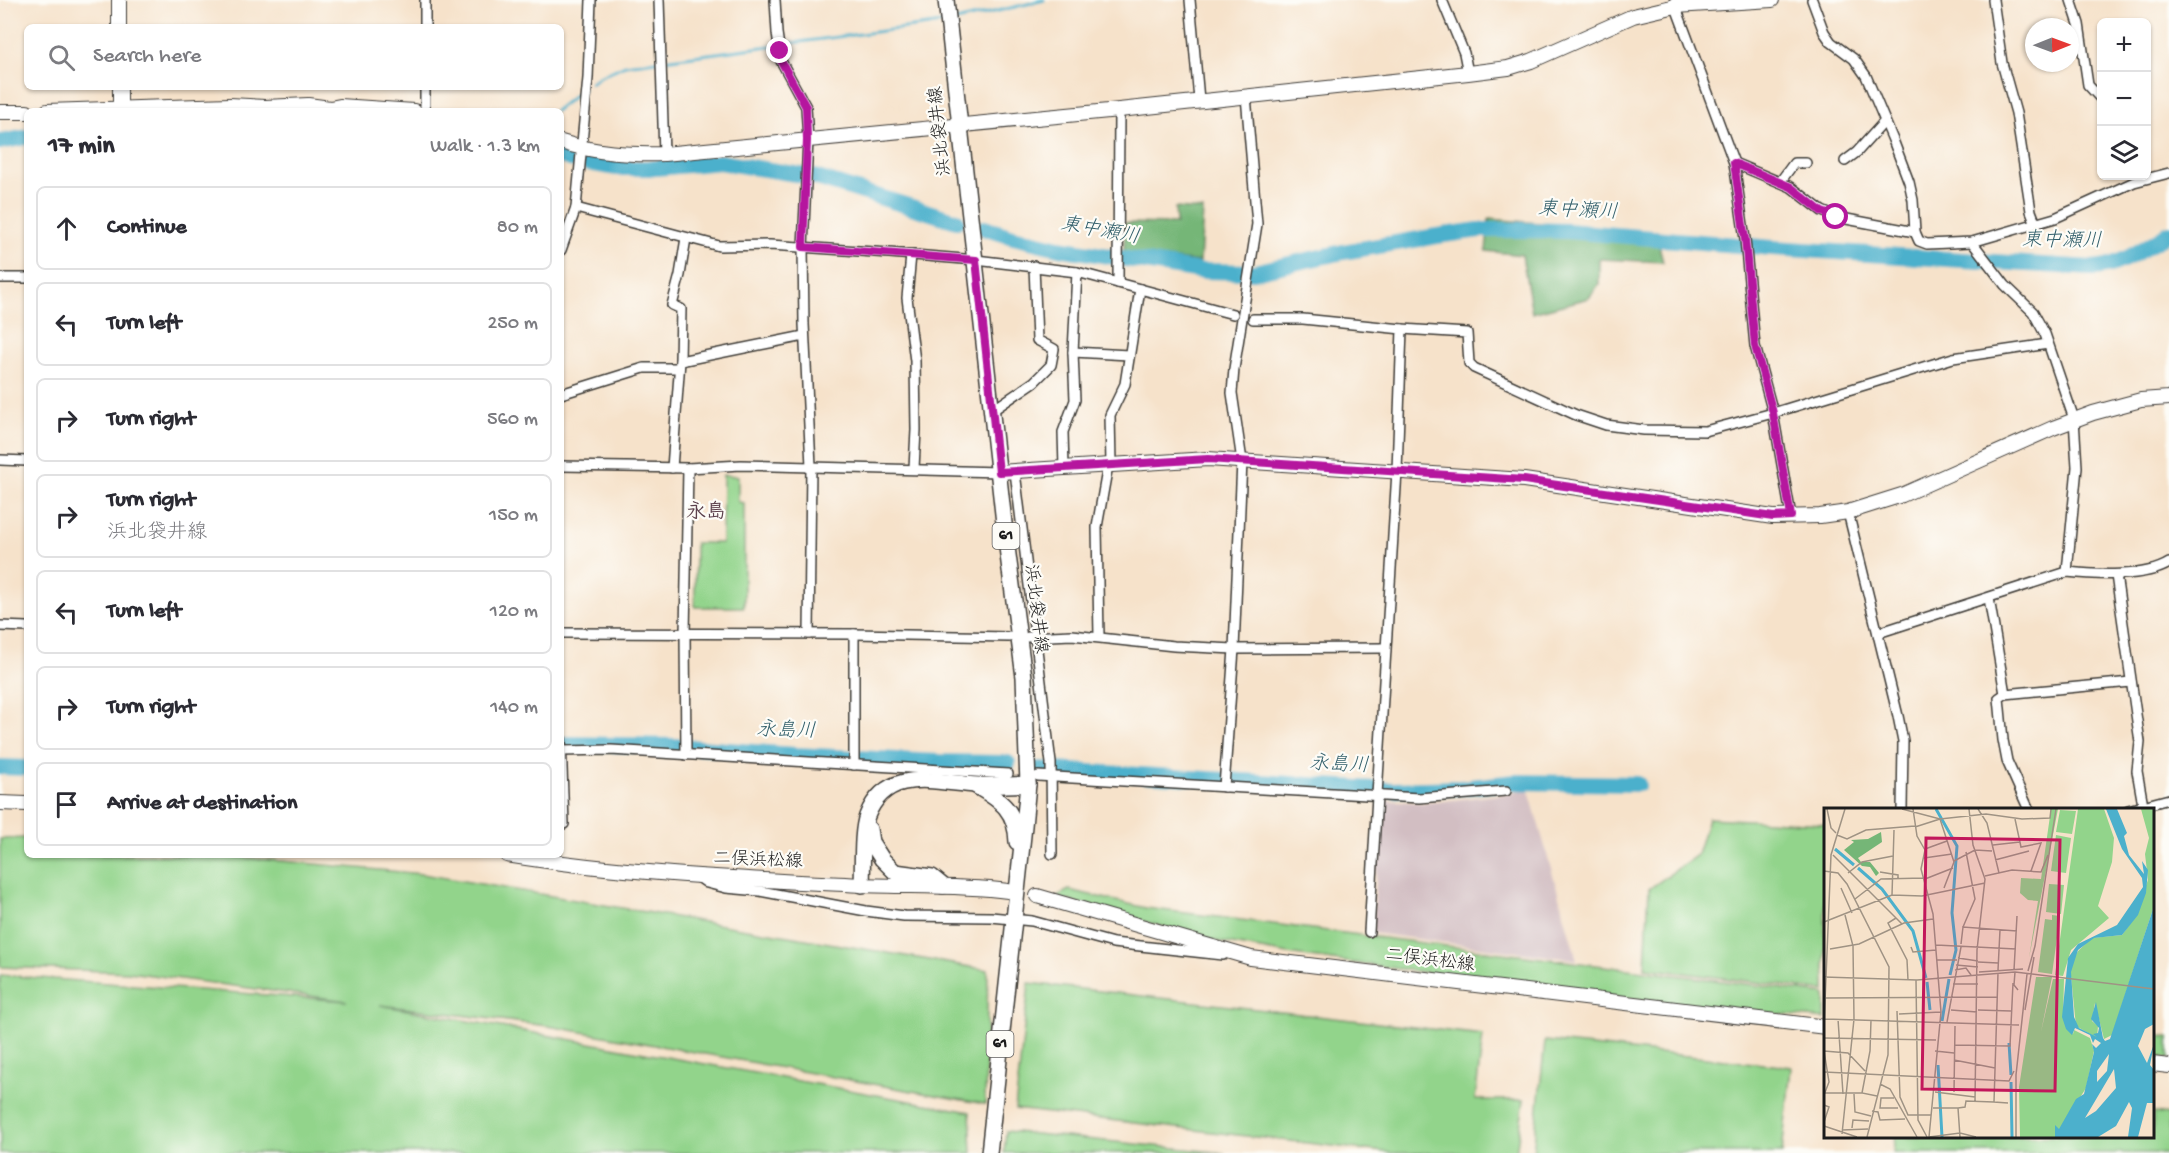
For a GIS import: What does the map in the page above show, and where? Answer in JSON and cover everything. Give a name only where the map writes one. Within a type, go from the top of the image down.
[{"type":"main road","name":"浜北袋井線","points":[[946,0],[993,410],[1007,472],[1033,780],[1018,875],[989,1153]]},
{"type":"main road","points":[[862,885],[866,817],[876,800],[897,783],[920,779],[976,785],[1033,780]]},
{"type":"main road","points":[[976,785],[1003,803],[1012,815],[1017,838],[1018,875]]},
{"type":"main road","points":[[866,817],[871,842],[882,859],[895,872],[932,877],[943,886]]},
{"type":"street","points":[[119,0],[119,24]]},
{"type":"street","points":[[425,0],[425,24]]},
{"type":"street","points":[[564,242],[576,208],[583,149],[591,0]]},
{"type":"street","points":[[659,0],[664,154]]},
{"type":"street","points":[[775,0],[781,61],[806,107],[803,247],[804,336],[811,466],[809,634]]},
{"type":"street","points":[[1190,0],[1199,100]]},
{"type":"street","points":[[1442,0],[1464,53],[1468,73]]},
{"type":"street","points":[[564,143],[583,149],[626,154],[664,154],[1119,110],[1468,73],[1508,68],[1524,63],[1633,16],[1674,3],[1772,0]]},
{"type":"street","points":[[1812,0],[1824,32],[1831,42],[1854,59],[1866,76],[1909,182],[1917,239],[1927,244],[1972,242],[2055,218],[2138,180]]},
{"type":"street","points":[[1993,0],[2002,63],[2016,112],[2031,212],[2036,224]]},
{"type":"street","points":[[2071,0],[2079,24],[2088,85],[2097,95]]},
{"type":"street","points":[[1674,3],[1734,163],[1745,239],[1755,346],[1773,413],[1791,516]]},
{"type":"street","points":[[120,90],[120,108]]},
{"type":"street","points":[[425,90],[425,108]]},
{"type":"street","points":[[1224,783],[1234,649],[1242,461],[1232,393],[1257,224],[1246,96]]},
{"type":"street","points":[[164,108],[308,105],[321,108]]},
{"type":"street","points":[[335,108],[340,106],[370,108]]},
{"type":"street","points":[[1118,283],[1119,110]]},
{"type":"street","points":[[0,112],[24,112]]},
{"type":"street","points":[[1845,161],[1857,152],[1885,121]]},
{"type":"street","points":[[1780,182],[1794,164],[1806,162]]},
{"type":"street","points":[[1734,163],[1791,187],[1822,212],[1836,217],[1915,232]]},
{"type":"street","points":[[2151,176],[2169,173]]},
{"type":"street","points":[[576,208],[719,246],[803,247],[976,260],[1077,272],[1233,314]]},
{"type":"street","points":[[672,468],[680,364],[681,309],[672,304],[680,275],[686,238]]},
{"type":"street","points":[[1972,242],[1984,261],[2033,312],[2048,344],[2074,419],[2077,467],[2067,572]]},
{"type":"street","points":[[911,255],[907,298],[915,361],[914,468]]},
{"type":"street","points":[[993,410],[1034,382],[1051,365],[1054,349],[1036,340],[1034,266]]},
{"type":"street","points":[[1064,468],[1063,432],[1075,400],[1073,352],[1077,272]]},
{"type":"street","points":[[0,278],[24,278]]},
{"type":"street","points":[[1099,637],[1096,527],[1110,465],[1110,415],[1125,384],[1140,289]]},
{"type":"street","points":[[1253,319],[1303,319],[1467,333],[1469,363],[1474,368],[1576,416],[1606,425],[1644,430],[1705,430],[1773,413],[1953,358],[2048,344]]},
{"type":"street","points":[[1369,932],[1402,329]]},
{"type":"street","points":[[564,393],[644,368],[680,364],[804,336]]},
{"type":"street","points":[[1073,352],[1129,355]]},
{"type":"street","points":[[564,466],[688,468],[741,465],[1007,472],[1208,459],[1524,480],[1764,516],[1791,516],[1848,512],[1902,495],[2074,419],[2123,404],[2169,398]]},
{"type":"street","points":[[0,460],[24,461]]},
{"type":"street","points":[[686,755],[685,634],[688,468]]},
{"type":"street","points":[[1007,472],[1051,763],[1052,854]]},
{"type":"street","points":[[1848,512],[1902,741],[1902,808]]},
{"type":"street","points":[[1878,633],[2067,572],[2116,575],[2157,568],[2169,562]]},
{"type":"street","points":[[2116,575],[2140,742],[2137,771],[2143,805]]},
{"type":"street","points":[[1989,598],[2005,694]]},
{"type":"street","points":[[0,626],[24,627]]},
{"type":"street","points":[[564,633],[1009,637]]},
{"type":"street","points":[[854,634],[854,761]]},
{"type":"street","points":[[1031,637],[1072,635],[1174,646],[1234,649],[1385,648]]},
{"type":"street","points":[[2028,808],[2007,761],[2002,741],[1999,698],[2005,694],[2131,682]]},
{"type":"street","points":[[564,750],[854,761],[1008,774]]},
{"type":"street","points":[[1033,780],[1051,777],[1224,783],[1277,789],[1377,792],[1419,798],[1506,791]]},
{"type":"street","points":[[2134,808],[2169,799]]},
{"type":"street","points":[[0,803],[24,804]]},
{"type":"street","name":"二俣浜松線","points":[[525,858],[573,866],[697,876],[862,885],[943,886],[1008,891]]},
{"type":"street","points":[[697,876],[707,883],[726,888],[760,891],[866,911],[904,916],[991,917],[1013,928],[1032,921],[1113,943],[1238,956]]},
{"type":"street","name":"二俣浜松線","points":[[1037,896],[1238,956],[1824,1027]]},
{"type":"street","points":[[2154,1064],[2169,1066]]},
{"type":"shaded area","points":[[1528,787],[1577,960],[1372,933],[1382,800],[1425,803],[1514,793]]},
{"type":"green space","points":[[1175,208],[1203,210],[1200,262],[1124,253],[1125,223],[1176,224]]},
{"type":"green space","points":[[1489,219],[1656,232],[1663,262],[1599,259],[1599,284],[1589,298],[1532,313],[1522,255],[1486,251]]},
{"type":"green space","points":[[723,475],[738,476],[738,502],[744,503],[744,607],[695,607],[695,543],[722,543]]},
{"type":"green space","points":[[1708,818],[1824,824],[1824,991],[1645,968],[1649,889],[1697,855]]},
{"type":"green space","points":[[24,838],[24,858],[250,858],[422,874],[988,970],[985,1104],[548,1026],[380,1005],[970,1112],[972,1153],[0,1153],[0,975],[347,1001],[129,972],[0,967],[0,839]]},
{"type":"green space","points":[[1069,890],[1146,908],[1824,994],[1824,1019],[1604,996],[1294,955],[1215,941],[1055,897]]},
{"type":"green space","points":[[1029,983],[1483,1035],[1475,1100],[1524,1100],[1516,1153],[1393,1153],[1015,1109]]},
{"type":"green space","points":[[2154,1035],[2169,1037],[2169,1059],[2154,1056]]},
{"type":"green space","points":[[1545,1041],[1791,1067],[1782,1153],[1533,1153]]},
{"type":"green space","points":[[2154,1113],[2169,1115],[2169,1153],[1893,1153],[1895,1138],[2154,1138]]},
{"type":"green space","points":[[1006,1131],[1225,1153],[1004,1153]]},
{"type":"waterway","points":[[952,22],[1044,0]]},
{"type":"waterway","points":[[591,83],[625,65],[943,23]]},
{"type":"waterway","points":[[559,108],[583,89]]},
{"type":"waterway","points":[[0,142],[24,138]]},
{"type":"waterway","name":"東中瀬川","points":[[564,157],[574,160]]},
{"type":"waterway","name":"東中瀬川","points":[[588,163],[617,168],[656,168],[720,162],[814,177],[957,221]]},
{"type":"waterway","name":"東中瀬川","points":[[984,228],[1059,248],[1201,271],[1254,272],[1343,252],[1479,230],[1567,231],[1773,248],[2092,268],[2123,260],[2169,233]]},
{"type":"waterway","name":"永島川","points":[[564,744],[674,746],[795,755],[1008,763]]},
{"type":"waterway","name":"永島川","points":[[0,767],[24,768]]},
{"type":"waterway","name":"永島川","points":[[1038,769],[1393,790],[1461,788],[1516,782],[1638,784]]},
{"type":"district","name":"永島","points":[[706,513]]},
{"type":"route","points":[[780,51],[781,61],[806,107],[803,247],[976,260],[999,472],[1208,459],[1524,480],[1773,517],[1791,516],[1773,413],[1755,346],[1745,239],[1734,163],[1791,187],[1822,212],[1836,217]]}]
